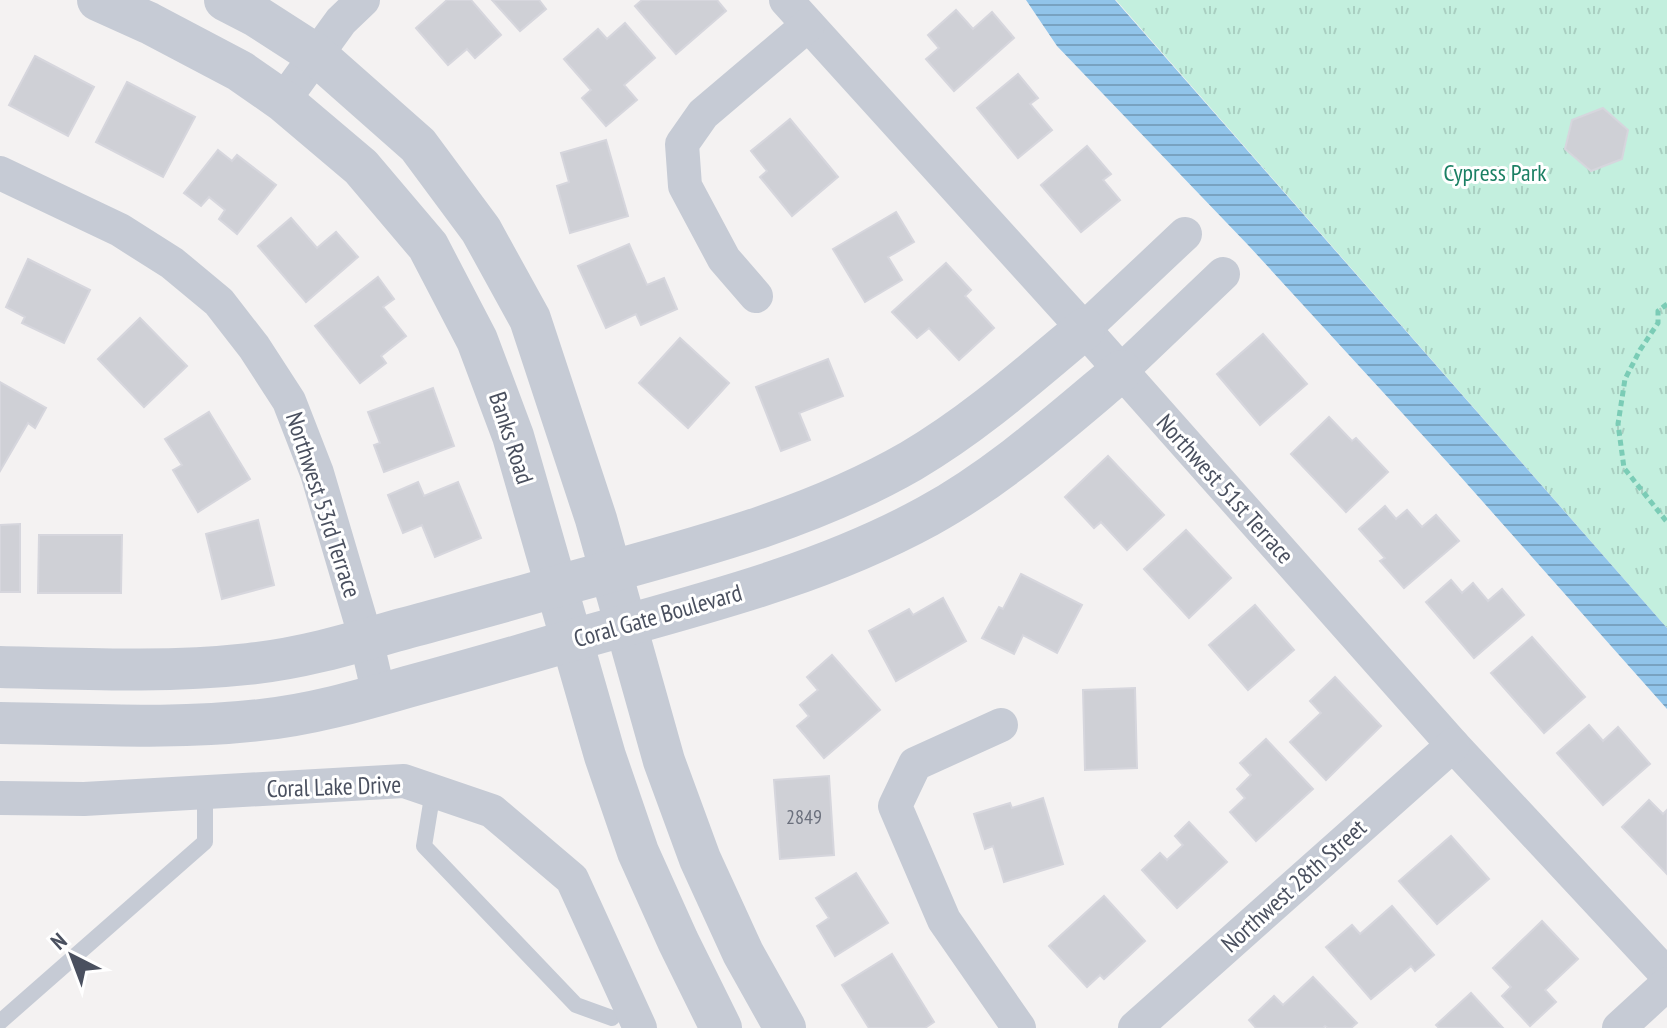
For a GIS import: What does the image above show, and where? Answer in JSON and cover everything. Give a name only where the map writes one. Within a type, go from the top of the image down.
[{"type":"street","name":"Banks Road","points":[[98,0],[240,71],[283,101],[361,167],[428,246],[477,340],[513,436],[605,756],[638,852],[721,1028]]},
{"type":"street","points":[[225,0],[315,54],[418,145],[481,230],[530,319],[587,490],[664,761],[700,859],[743,953],[785,1028]]},
{"type":"street","points":[[283,101],[341,21],[363,0]]},
{"type":"street","name":"Northwest 51st Terrace","points":[[786,0],[1084,329],[1453,745],[1667,975]]},
{"type":"street","points":[[756,296],[724,259],[685,186],[682,144],[703,114],[808,25]]},
{"type":"street","name":"Northwest 53rd Terrace","points":[[2,178],[120,230],[172,263],[219,302],[254,347],[289,401],[317,473],[366,639],[379,695]]},
{"type":"street","points":[[0,667],[145,670],[235,665],[298,657],[771,525],[866,485],[954,435],[995,405],[1084,329],[1185,234]]},
{"type":"street","name":"Coral Gate Boulevard","points":[[0,723],[163,726],[214,725],[276,718],[379,695],[790,577],[885,539],[989,478],[1025,452],[1121,371],[1223,274]]},
{"type":"street","points":[[1001,725],[915,764],[895,806],[944,920],[1019,1028]]},
{"type":"street","name":"Northwest 28th Street","points":[[1135,1028],[1453,745]]},
{"type":"street","name":"Coral Lake Drive","points":[[0,798],[84,799],[404,781],[492,811],[572,879],[624,1021]]},
{"type":"street","points":[[1619,1028],[1667,984]]},
{"type":"lane","points":[[433,791],[424,846],[576,1005],[624,1021]]},
{"type":"lane","points":[[0,1021],[205,842],[205,793]]},
{"type":"path","points":[[1667,304],[1658,311],[1658,323],[1625,379],[1618,424],[1624,468],[1667,522]]},
{"type":"green space","name":"Cypress Park","points":[[1116,0],[1667,0],[1667,628]]},
{"type":"water","points":[[1026,0],[1115,0],[1667,628],[1667,709],[1460,476],[1249,246],[1057,46]]},
{"type":"building","points":[[447,0],[471,0],[501,35],[475,58],[467,49],[448,65],[416,28]]},
{"type":"building","points":[[492,0],[539,0],[546,9],[520,31]]},
{"type":"building","points":[[642,0],[717,0],[726,11],[676,54],[635,6]]},
{"type":"building","points":[[956,10],[973,29],[992,12],[1014,38],[954,91],[926,59],[939,48],[928,35]]},
{"type":"building","points":[[625,23],[655,58],[624,85],[637,100],[606,126],[582,98],[591,90],[564,59],[598,29],[607,39]]},
{"type":"building","points":[[35,56],[94,87],[68,136],[9,105]]},
{"type":"building","points":[[1018,74],[1038,98],[1030,104],[1052,130],[1018,158],[977,108]]},
{"type":"building","points":[[127,82],[195,117],[163,177],[96,142]]},
{"type":"building","points":[[1603,108],[1628,130],[1622,159],[1591,171],[1565,149],[1572,120]]},
{"type":"building","points":[[790,119],[838,177],[792,216],[760,177],[767,171],[751,151]]},
{"type":"building","points":[[606,140],[628,216],[570,233],[557,186],[569,182],[561,153]]},
{"type":"building","points":[[1087,146],[1111,174],[1103,180],[1120,200],[1081,232],[1041,185]]},
{"type":"building","points":[[218,150],[232,161],[237,155],[276,185],[237,234],[219,219],[225,210],[209,197],[201,206],[184,193]]},
{"type":"building","points":[[896,212],[914,242],[888,257],[902,280],[865,302],[833,249]]},
{"type":"building","points":[[291,218],[317,248],[336,232],[358,257],[306,302],[258,246]]},
{"type":"building","points":[[629,244],[647,285],[664,278],[677,309],[641,325],[636,314],[606,328],[578,266]]},
{"type":"building","points":[[28,259],[90,290],[64,343],[22,323],[25,317],[6,307]]},
{"type":"building","points":[[946,263],[971,290],[965,296],[994,328],[959,360],[929,328],[917,338],[892,312]]},
{"type":"building","points":[[378,277],[394,299],[383,307],[406,336],[381,356],[386,363],[360,383],[315,326]]},
{"type":"building","points":[[140,318],[187,366],[144,407],[98,359]]},
{"type":"building","points":[[1263,334],[1307,384],[1260,425],[1217,374]]},
{"type":"building","points":[[680,338],[729,383],[688,428],[639,383]]},
{"type":"building","points":[[828,359],[843,396],[799,413],[810,440],[781,451],[756,387]]},
{"type":"building","points":[[0,382],[46,408],[35,428],[28,423],[0,471]]},
{"type":"building","points":[[433,388],[454,446],[384,472],[374,445],[380,443],[368,412]]},
{"type":"building","points":[[209,412],[250,479],[198,512],[173,470],[182,465],[165,439]]},
{"type":"building","points":[[1329,417],[1352,441],[1356,438],[1388,472],[1346,512],[1291,454]]},
{"type":"building","points":[[1108,456],[1164,515],[1127,550],[1101,522],[1094,528],[1065,497]]},
{"type":"building","points":[[418,482],[424,496],[458,482],[481,538],[435,557],[422,525],[403,533],[388,495]]},
{"type":"building","points":[[1385,506],[1396,519],[1407,510],[1422,527],[1436,515],[1459,541],[1404,588],[1380,561],[1385,558],[1359,529]]},
{"type":"building","points":[[258,520],[274,585],[222,599],[206,534]]},
{"type":"building","points":[[20,524],[20,592],[0,592],[0,525]]},
{"type":"building","points":[[1186,530],[1231,578],[1189,618],[1144,569]]},
{"type":"building","points":[[39,535],[122,535],[121,593],[38,593]]},
{"type":"building","points":[[1021,574],[1082,605],[1057,653],[1023,635],[1014,654],[982,638],[999,607],[1003,609]]},
{"type":"building","points":[[1451,580],[1462,593],[1473,583],[1488,601],[1502,589],[1524,615],[1474,658],[1426,602]]},
{"type":"building","points":[[943,598],[966,641],[896,681],[869,631],[909,609],[913,615]]},
{"type":"building","points":[[1255,605],[1294,650],[1248,690],[1209,645]]},
{"type":"building","points":[[1532,637],[1585,697],[1544,733],[1491,673]]},
{"type":"building","points":[[832,655],[880,710],[824,758],[797,726],[809,716],[800,705],[818,690],[807,677]]},
{"type":"building","points":[[1335,677],[1381,726],[1326,780],[1290,742],[1321,713],[1310,701]]},
{"type":"building","points":[[1135,688],[1137,768],[1085,770],[1083,690]]},
{"type":"building","points":[[1589,725],[1603,741],[1618,727],[1650,764],[1603,805],[1557,753]]},
{"type":"building","points":[[1266,739],[1313,789],[1256,841],[1230,812],[1245,798],[1237,789],[1251,775],[1240,763]]},
{"type":"building","points":[[829,776],[834,855],[780,859],[774,780]]},
{"type":"building","points":[[1043,798],[1063,864],[1004,882],[993,846],[985,849],[974,814],[1010,803],[1012,808]]},
{"type":"building","points":[[1649,800],[1663,814],[1667,810],[1667,874],[1622,827]]},
{"type":"building","points":[[1189,822],[1227,862],[1177,908],[1142,870],[1160,853],[1167,860],[1183,845],[1175,836]]},
{"type":"building","points":[[1451,836],[1489,879],[1437,924],[1399,881]]},
{"type":"building","points":[[856,873],[888,923],[835,956],[817,926],[829,918],[816,898]]},
{"type":"building","points":[[1104,896],[1145,941],[1104,979],[1100,975],[1087,987],[1049,946]]},
{"type":"building","points":[[1392,906],[1434,955],[1415,971],[1411,966],[1371,999],[1326,947],[1352,925],[1360,934]]},
{"type":"building","points":[[1542,921],[1578,959],[1545,990],[1556,1002],[1530,1026],[1502,996],[1511,987],[1493,968]]},
{"type":"building","points":[[892,954],[934,1022],[925,1028],[869,1028],[842,985]]},
{"type":"building","points":[[1313,977],[1357,1023],[1351,1028],[1256,1028],[1249,1020],[1274,996],[1283,1005]]},
{"type":"building","points":[[1471,993],[1503,1028],[1439,1028],[1436,1025]]}]
